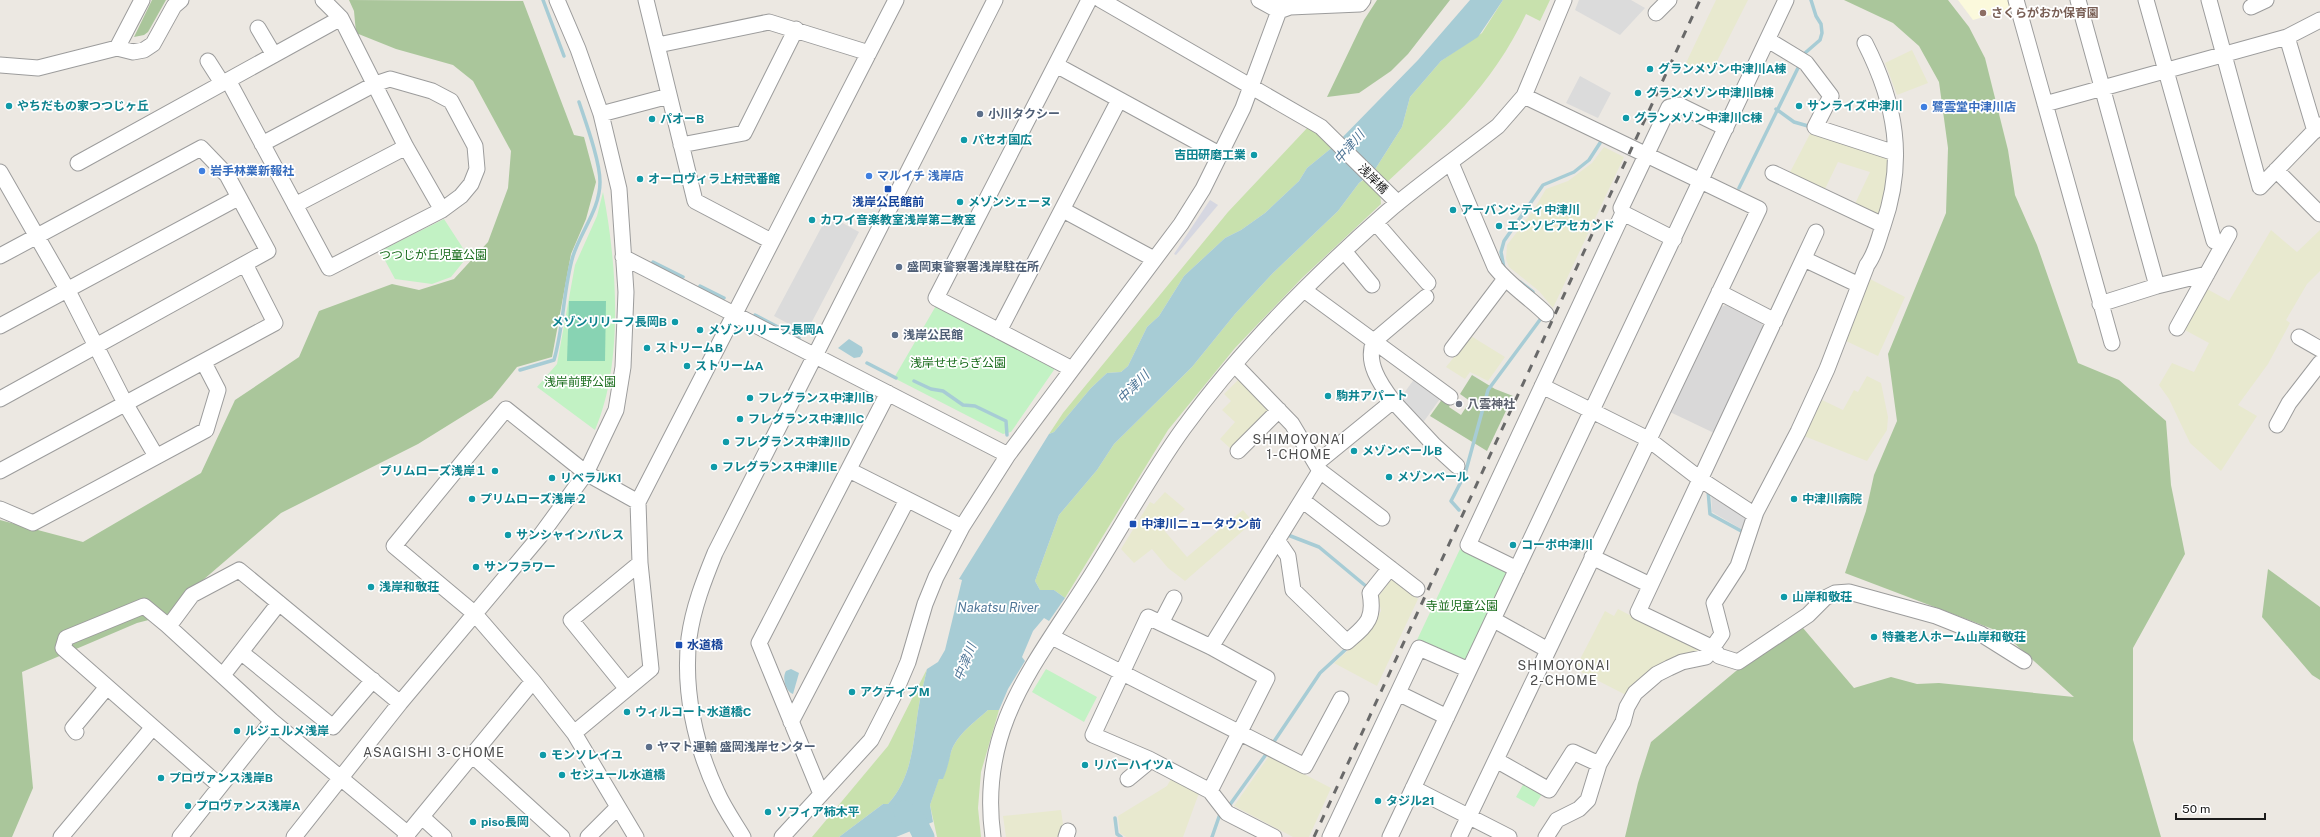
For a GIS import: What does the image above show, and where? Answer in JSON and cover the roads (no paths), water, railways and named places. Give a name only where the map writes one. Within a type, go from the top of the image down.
[{"type":"street","points":[[117,48],[142,0]]},
{"type":"street","points":[[0,65],[38,68],[117,48],[133,52],[144,50],[153,44],[174,6],[181,0]]},
{"type":"street","points":[[323,0],[341,18],[406,147],[442,210]]},
{"type":"street","points":[[294,837],[400,703],[540,536],[586,473],[608,431],[616,410],[623,367],[626,292],[619,189],[600,114],[578,49],[557,0]]},
{"type":"street","points":[[646,0],[695,201],[771,241]]},
{"type":"street","points":[[574,733],[651,669],[640,564],[638,502],[733,314],[896,0]]},
{"type":"street","points":[[743,837],[717,793],[699,744],[689,692],[689,637],[696,608],[715,553],[925,142],[995,0]]},
{"type":"street","points":[[1072,369],[936,298],[1089,0]]},
{"type":"street","name":"浅岸橋","points":[[1101,0],[1253,86],[1321,127],[1394,200]]},
{"type":"street","points":[[1259,0],[1290,7],[1360,4],[1363,0]]},
{"type":"street","points":[[993,837],[991,787],[993,761],[1011,704],[1182,431],[1235,365],[1304,290],[1344,251],[1376,223],[1394,200],[1451,163],[1498,126],[1524,96],[1564,0]]},
{"type":"street","points":[[1656,13],[1669,0]]},
{"type":"street","points":[[1390,837],[1494,620],[1591,412],[1702,182],[1786,0]]},
{"type":"street","points":[[2016,0],[2112,343]]},
{"type":"street","points":[[2078,0],[2157,286]]},
{"type":"street","points":[[2146,0],[2214,241]]},
{"type":"street","points":[[2209,0],[2260,188],[2318,128],[2287,37]]},
{"type":"street","points":[[2250,7],[2266,0]]},
{"type":"street","points":[[782,837],[871,740],[894,695],[908,662],[925,604],[936,577],[962,527],[1008,455],[1181,224],[1203,190],[1253,86],[1281,6]]},
{"type":"street","points":[[78,163],[341,18]]},
{"type":"street","points":[[2045,104],[2287,37],[2320,20]]},
{"type":"street","points":[[658,45],[769,22],[869,53]]},
{"type":"street","points":[[258,28],[274,55]]},
{"type":"street","points":[[681,145],[744,133],[796,30]]},
{"type":"street","points":[[1768,40],[1806,63],[1831,96],[1815,127],[1895,153]]},
{"type":"street","points":[[1546,837],[1557,820],[1579,809],[1588,800],[1599,764],[1623,722],[1627,719],[1635,693],[1657,674],[1682,662],[1706,657],[1722,634],[1714,603],[1738,566],[1754,515],[1798,432],[1827,369],[1867,265],[1873,256],[1884,225],[1896,177],[1895,134],[1887,92],[1865,43]]},
{"type":"street","points":[[208,60],[225,82],[262,144],[329,268],[442,210],[471,184],[477,169],[475,146],[451,102],[432,91],[390,80],[375,84],[262,144]]},
{"type":"street","points":[[1056,65],[1221,155]]},
{"type":"street","points":[[600,114],[669,96]]},
{"type":"street","points":[[1459,837],[1759,209],[1524,96]]},
{"type":"street","points":[[999,331],[1119,100]]},
{"type":"street","points":[[1517,569],[1468,545],[1622,213],[1621,208],[1645,155],[1669,107],[1679,106],[1726,128]]},
{"type":"street","points":[[295,205],[406,147]]},
{"type":"street","points":[[0,256],[201,148],[227,175],[238,198],[268,251],[0,399]]},
{"type":"street","points":[[1451,163],[1495,267],[1505,280],[1518,288],[1546,314]]},
{"type":"street","points":[[2276,170],[2320,214]]},
{"type":"street","points":[[0,172],[67,289],[125,402],[156,456]]},
{"type":"street","points":[[1773,174],[1884,225]]},
{"type":"street","points":[[0,326],[238,198]]},
{"type":"street","points":[[1063,210],[1154,259]]},
{"type":"street","points":[[1622,213],[1674,239]]},
{"type":"street","points":[[1376,223],[1427,290],[1374,341],[1370,355],[1374,370],[1393,401],[1434,445],[1457,466]]},
{"type":"street","points":[[1816,232],[1638,612],[1713,648],[1719,656],[1738,662],[1808,615],[1825,598],[1835,593],[1849,592],[1936,616],[1981,634],[2024,661]]},
{"type":"street","points":[[2178,328],[2229,234]]},
{"type":"street","points":[[1344,251],[1372,285]]},
{"type":"street","points":[[623,257],[1008,455]]},
{"type":"street","points":[[1804,259],[1859,285]]},
{"type":"street","points":[[0,471],[125,402],[204,363],[275,323],[245,264]]},
{"type":"street","points":[[2100,304],[2157,286],[2207,274]]},
{"type":"street","points":[[1452,349],[1505,280]]},
{"type":"street","points":[[1304,290],[1367,338],[1374,341],[1450,397]]},
{"type":"street","points":[[1719,292],[1775,321]]},
{"type":"street","points":[[2299,337],[2320,349]]},
{"type":"street","points":[[0,509],[33,523],[206,430],[218,390],[204,363]]},
{"type":"street","points":[[2277,425],[2289,403],[2320,363]]},
{"type":"street","points":[[1235,365],[1292,424],[1318,467],[1382,518]]},
{"type":"street","points":[[1542,386],[1591,412],[1648,439],[1700,479],[1754,515]]},
{"type":"street","points":[[821,794],[759,643],[888,394]]},
{"type":"street","points":[[1211,647],[1302,500],[1318,467],[1393,401]]},
{"type":"street","points":[[636,837],[574,733],[532,681],[474,613],[394,546],[506,409],[586,473],[638,502]]},
{"type":"street","points":[[1238,452],[1279,410]]},
{"type":"street","points":[[849,470],[962,527]]},
{"type":"street","points":[[791,722],[906,500]]},
{"type":"street","points":[[1302,500],[1417,589]]},
{"type":"street","points":[[1277,540],[1288,556],[1293,590],[1347,642],[1366,624],[1373,609],[1370,593],[1390,568]]},
{"type":"street","points":[[1592,557],[1650,585]]},
{"type":"street","points":[[627,688],[571,620],[640,564]]},
{"type":"street","points":[[169,626],[192,595],[240,570],[400,703]]},
{"type":"street","points":[[1162,623],[1174,598]]},
{"type":"street","points":[[223,675],[279,603]]},
{"type":"street","points":[[220,786],[63,648],[66,638],[144,606],[169,626],[272,721],[406,835],[532,681]]},
{"type":"street","points":[[1210,791],[1267,678],[1211,647],[1148,617],[1093,734],[1149,759],[1210,791],[1227,813],[1250,832],[1274,837]]},
{"type":"street","points":[[1494,620],[1548,650]]},
{"type":"street","points":[[1052,637],[1305,766],[1341,699]]},
{"type":"street","points":[[1330,837],[1419,648],[1469,670]]},
{"type":"street","points":[[242,652],[333,727],[373,680]]},
{"type":"street","points":[[76,732],[73,728],[107,687]]},
{"type":"street","points":[[1398,693],[1447,717]]},
{"type":"street","points":[[180,837],[272,721]]},
{"type":"street","points":[[61,837],[153,728]]},
{"type":"street","points":[[1496,760],[1549,790],[1573,752],[1599,764]]},
{"type":"street","points":[[472,755],[562,837]]},
{"type":"street","points":[[1128,778],[1145,765],[1149,759]]},
{"type":"street","points":[[1413,788],[1509,837]]},
{"type":"street","points":[[588,837],[618,807]]},
{"type":"street","points":[[422,817],[444,837]]},
{"type":"water","name":"Nakatsu River","points":[[1470,0],[1503,0],[1478,37],[1441,61],[1410,97],[1402,127],[1374,171],[1359,183],[1338,211],[1273,273],[1235,314],[1192,367],[1114,444],[1097,470],[1059,515],[1035,581],[1040,590],[1054,590],[1065,598],[1049,621],[1044,618],[1033,631],[1022,657],[1025,661],[1008,689],[999,710],[988,710],[957,740],[951,752],[943,779],[939,779],[930,805],[933,822],[896,837],[839,837],[883,804],[888,804],[902,783],[907,772],[913,748],[919,706],[927,669],[938,662],[945,650],[962,580],[959,579],[1049,434],[1054,432],[1091,388],[1107,373],[1121,372],[1128,366],[1147,327],[1159,316],[1184,276],[1225,238],[1241,230],[1265,213],[1299,181],[1307,168],[1334,146],[1418,60]]},
{"type":"water","points":[[849,339],[862,347],[863,352],[860,357],[854,358],[838,348]]},
{"type":"water","points":[[791,669],[799,673],[793,694],[786,687],[784,680],[786,671]]},
{"type":"waterway","points":[[543,0],[564,56]]},
{"type":"waterway","points":[[1805,53],[1820,40],[1822,33],[1821,24],[1816,16],[1811,0]]},
{"type":"waterway","points":[[1739,188],[1798,68]]},
{"type":"waterway","points":[[520,370],[554,360],[560,334],[567,282],[573,256],[594,211],[599,192],[600,182],[598,164],[579,102]]},
{"type":"waterway","points":[[1776,109],[1794,122],[1808,126]]},
{"type":"waterway","points":[[1504,268],[1501,252],[1504,241],[1543,185],[1574,172],[1589,160],[1600,143]]},
{"type":"waterway","points":[[653,262],[683,277]]},
{"type":"waterway","points":[[1520,282],[1533,292]]},
{"type":"waterway","points":[[700,286],[724,298]]},
{"type":"waterway","points":[[755,315],[799,338]]},
{"type":"waterway","points":[[1459,510],[1451,501],[1465,474],[1488,390],[1542,317]]},
{"type":"waterway","points":[[867,363],[896,378]]},
{"type":"waterway","points":[[914,381],[931,389],[943,391],[963,405],[975,406],[1006,421],[1007,435]]},
{"type":"waterway","points":[[1708,490],[1710,514],[1743,532]]},
{"type":"waterway","points":[[1288,535],[1319,547],[1367,587]]},
{"type":"waterway","points":[[1273,743],[1320,673],[1345,650]]},
{"type":"waterway","points":[[1229,806],[1267,753]]},
{"type":"waterway","points":[[904,811],[916,821],[924,837]]},
{"type":"waterway","points":[[1212,837],[1220,814]]},
{"type":"waterway","points":[[1115,818],[1117,834],[1121,837]]},
{"type":"railway","points":[[1314,837],[1700,0]]},
{"type":"place","name":"さくらがおか保育園","points":[[1983,13]]},
{"type":"place","name":"グランメゾン中津川A棟","points":[[1650,69]]},
{"type":"place","name":"グランメゾン中津川B棟","points":[[1638,93]]},
{"type":"place","name":"やちだもの家つつじヶ丘","points":[[9,106]]},
{"type":"place","name":"サンライズ中津川","points":[[1799,106]]},
{"type":"place","name":"鷺雲堂中津川店","points":[[1924,107]]},
{"type":"place","name":"小川タクシー","points":[[980,114]]},
{"type":"place","name":"グランメゾン中津川C棟","points":[[1626,118]]},
{"type":"place","name":"パオーB","points":[[652,119]]},
{"type":"place","name":"パセオ国広","points":[[964,140]]},
{"type":"place","name":"吉田研磨工業","points":[[1254,155]]},
{"type":"place","name":"岩手林業新報社","points":[[202,171]]},
{"type":"place","name":"マルイチ 浅岸店","points":[[869,176]]},
{"type":"place","name":"オーロヴィラ上村弐番館","points":[[640,179]]},
{"type":"place","name":"浅岸公民館前","points":[[888,189]]},
{"type":"place","name":"メゾンシェーヌ","points":[[960,202]]},
{"type":"place","name":"アーバンシティ中津川","points":[[1453,210]]},
{"type":"place","name":"カワイ音楽教室浅岸第二教室","points":[[812,220]]},
{"type":"place","name":"エンソピアセカンド","points":[[1499,226]]},
{"type":"place","name":"盛岡東警察署浅岸駐在所","points":[[899,267]]},
{"type":"place","name":"メゾンリリーフ長岡B","points":[[675,322]]},
{"type":"place","name":"メゾンリリーフ長岡A","points":[[700,330]]},
{"type":"place","name":"浅岸公民館","points":[[895,335]]},
{"type":"place","name":"ストリームB","points":[[647,348]]},
{"type":"place","name":"ストリームA","points":[[687,366]]},
{"type":"place","name":"駒井アパート","points":[[1328,396]]},
{"type":"place","name":"フレグランス中津川B","points":[[750,398]]},
{"type":"place","name":"八雲神社","points":[[1459,404]]},
{"type":"place","name":"フレグランス中津川C","points":[[740,419]]},
{"type":"place","name":"フレグランス中津川D","points":[[726,442]]},
{"type":"place","name":"メゾンベールB","points":[[1354,451]]},
{"type":"place","name":"フレグランス中津川E","points":[[714,467]]},
{"type":"place","name":"プリムローズ浅岸１","points":[[495,471]]},
{"type":"place","name":"メゾンベール","points":[[1389,477]]},
{"type":"place","name":"リベラルK1","points":[[552,478]]},
{"type":"place","name":"プリムローズ浅岸２","points":[[472,499]]},
{"type":"place","name":"中津川病院","points":[[1794,499]]},
{"type":"place","name":"中津川ニュータウン前","points":[[1133,524]]},
{"type":"place","name":"サンシャインパレス","points":[[508,535]]},
{"type":"place","name":"コーポ中津川","points":[[1513,545]]},
{"type":"place","name":"サンフラワー","points":[[476,567]]},
{"type":"place","name":"浅岸和敬荘","points":[[371,587]]},
{"type":"place","name":"山岸和敬荘","points":[[1784,597]]},
{"type":"place","name":"特養老人ホーム山岸和敬荘","points":[[1874,637]]},
{"type":"place","name":"水道橋","points":[[679,645]]},
{"type":"place","name":"アクティブM","points":[[852,692]]},
{"type":"place","name":"ウィルコート水道橋C","points":[[627,712]]},
{"type":"place","name":"ルジェルメ浅岸","points":[[237,731]]},
{"type":"place","name":"ヤマト運輸 盛岡浅岸センター","points":[[649,747]]},
{"type":"place","name":"モンソレイユ","points":[[543,755]]},
{"type":"place","name":"リバーハイツA","points":[[1085,765]]},
{"type":"place","name":"セジュール水道橋","points":[[562,775]]},
{"type":"place","name":"プロヴァンス浅岸B","points":[[161,778]]},
{"type":"place","name":"タジル21","points":[[1378,801]]},
{"type":"place","name":"プロヴァンス浅岸A","points":[[188,806]]},
{"type":"place","name":"ソフィア柿木平","points":[[768,812]]},
{"type":"place","name":"piso長岡","points":[[473,822]]},
{"type":"district","name":"SHIMOYONAI 1-CHOME","points":[[1299,446]]},
{"type":"district","name":"SHIMOYONAI 2-CHOME","points":[[1564,672]]},
{"type":"district","name":"ASAGISHI 3-CHOME","points":[[434,752]]},
{"type":"water label","name":"中津川","points":[[1349,147]]},
{"type":"water label","name":"中津川","points":[[1133,387]]},
{"type":"water label","name":"中津川","points":[[965,662]]},
{"type":"park label","name":"つつじが丘児童公園","points":[[433,255]]},
{"type":"park label","name":"浅岸せせらぎ公園","points":[[958,363]]},
{"type":"park label","name":"浅岸前野公園","points":[[580,382]]},
{"type":"park label","name":"寺並児童公園","points":[[1462,606]]}]
